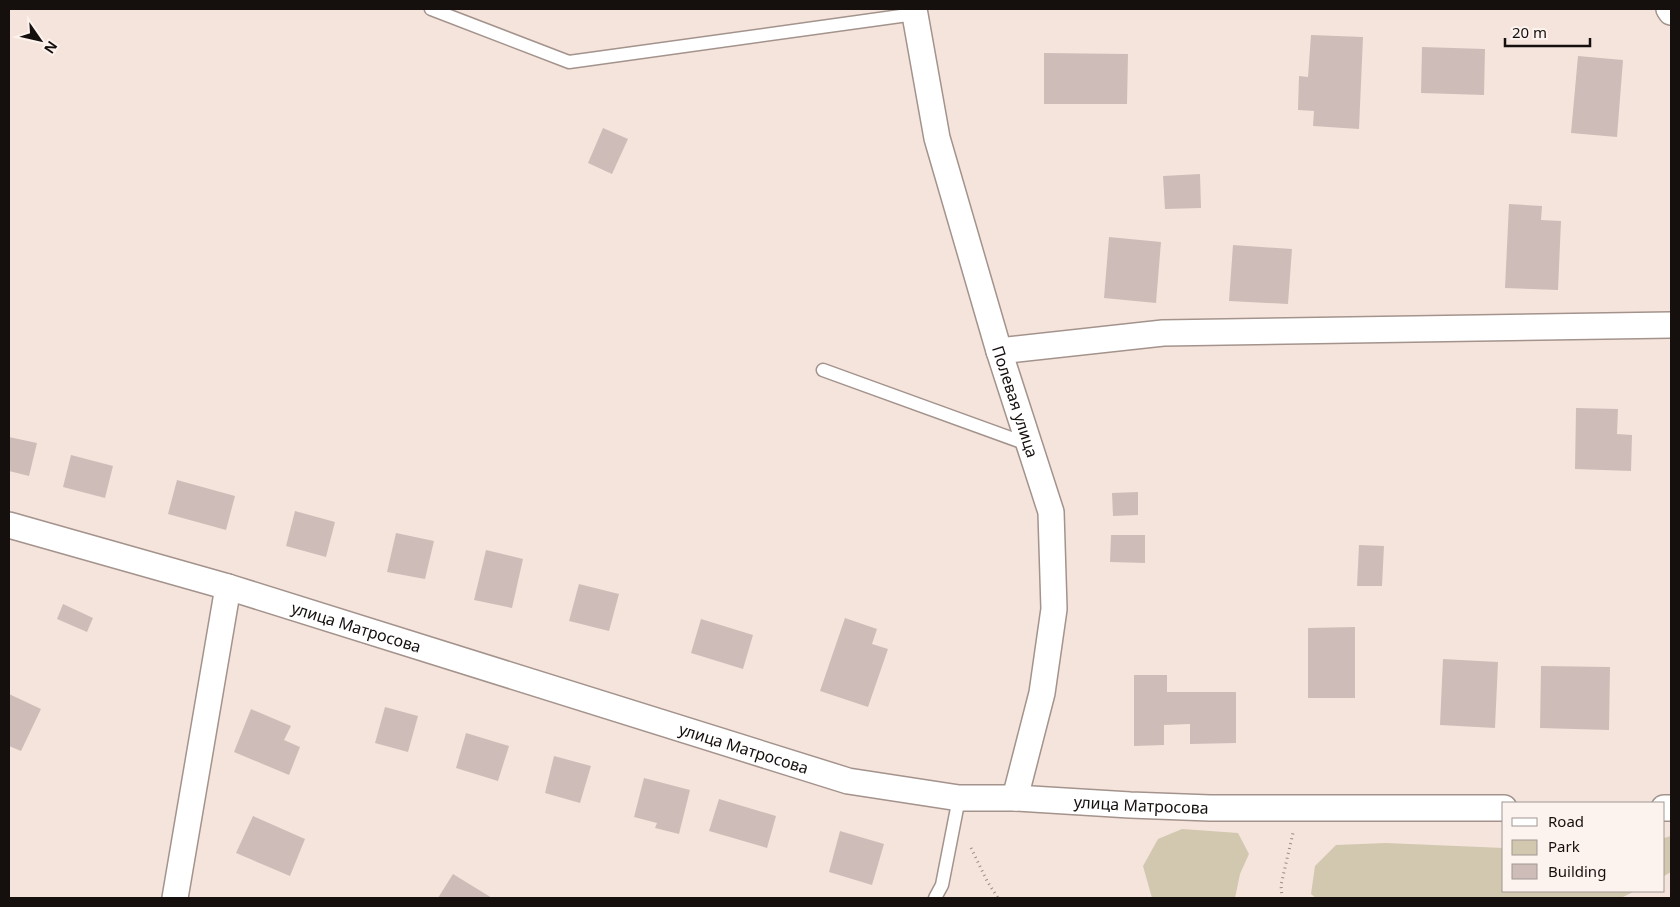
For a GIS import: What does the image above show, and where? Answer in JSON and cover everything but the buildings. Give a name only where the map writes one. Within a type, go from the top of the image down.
[{"type":"street","name":"Полевая улица","points":[[920,11],[937,138],[998,351],[1030,445],[1050,512],[1054,608],[1042,693],[1016,798]]},
{"type":"street","points":[[998,351],[1163,333],[1671,326]]},
{"type":"street","name":"улица Матросова","points":[[9,525],[228,587],[848,781],[959,798],[1016,798],[1192,808],[1502,808]]},
{"type":"street","points":[[175,898],[228,587]]},
{"type":"lane","points":[[431,9],[569,62],[920,11]]},
{"type":"lane","points":[[823,370],[1030,445]]},
{"type":"lane","points":[[935,898],[942,885],[959,798]]},
{"type":"path","points":[[1282,898],[1281,885],[1298,808]]},
{"type":"path","points":[[970,844],[987,881],[998,898]]},
{"type":"green space","points":[[1182,829],[1238,833],[1249,854],[1240,874],[1235,898],[1152,898],[1143,866],[1158,839]]},
{"type":"green space","points":[[1671,836],[1671,872],[1665,875],[1665,838]]},
{"type":"green space","points":[[1386,843],[1502,848],[1502,892],[1633,892],[1621,898],[1316,898],[1311,894],[1315,866],[1336,845]]}]
